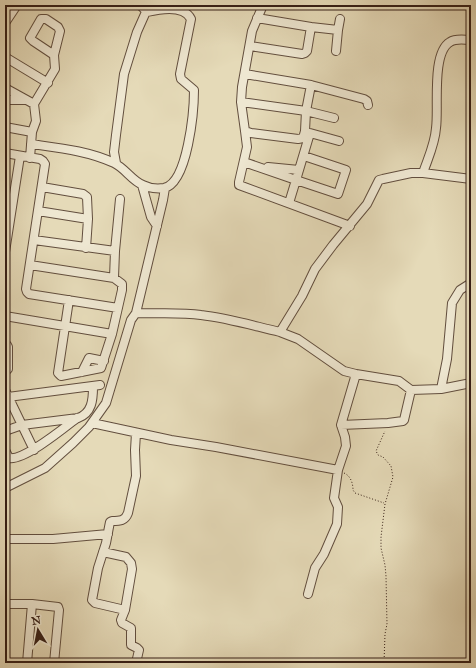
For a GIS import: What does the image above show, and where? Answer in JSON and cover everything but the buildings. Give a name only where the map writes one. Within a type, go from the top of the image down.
[{"type":"street","points":[[5,23],[17,5]]},
{"type":"street","points":[[140,5],[147,12]]},
{"type":"street","points":[[263,5],[252,30],[241,102],[247,147],[239,185],[350,226]]},
{"type":"street","points":[[31,144],[98,156],[116,163],[142,185],[153,188],[165,188],[172,183],[178,174],[188,146],[194,90],[182,79],[180,74],[191,19],[189,14],[184,11],[160,9],[147,12],[145,14],[137,32],[124,74],[114,152],[116,163]]},
{"type":"street","points":[[30,158],[32,132],[36,121],[34,104],[48,83],[54,69],[54,55],[60,31],[60,29],[43,18],[30,38],[54,55]]},
{"type":"street","points":[[256,18],[338,30]]},
{"type":"street","points":[[336,51],[340,19]]},
{"type":"street","points":[[250,46],[302,54],[308,51],[311,27]]},
{"type":"street","points":[[423,173],[431,151],[436,129],[438,107],[436,87],[442,52],[445,46],[450,42],[457,40],[471,40]]},
{"type":"street","points":[[5,57],[48,83]]},
{"type":"street","points":[[245,74],[311,85],[364,99],[367,101],[368,106]]},
{"type":"street","points":[[245,131],[302,139],[304,136],[306,111],[311,85]]},
{"type":"street","points":[[5,88],[34,104]]},
{"type":"street","points":[[5,100],[26,100]]},
{"type":"street","points":[[241,102],[306,111],[334,118]]},
{"type":"street","points":[[5,127],[32,132]]},
{"type":"street","points":[[289,203],[310,133],[339,141]]},
{"type":"street","points":[[5,153],[40,159],[45,164],[26,289],[28,293],[118,308]]},
{"type":"street","points":[[5,252],[20,156]]},
{"type":"street","points":[[244,162],[338,194],[346,170],[304,156]]},
{"type":"street","points":[[256,166],[299,170]]},
{"type":"street","points":[[280,332],[302,296],[315,269],[367,204],[382,178],[411,173],[423,173],[471,179]]},
{"type":"street","points":[[142,185],[151,217],[157,226]]},
{"type":"street","points":[[42,187],[85,195],[88,198],[86,248]]},
{"type":"street","points":[[5,488],[44,468],[73,443],[92,423],[106,403],[132,317],[136,313],[165,188]]},
{"type":"street","points":[[114,278],[120,198]]},
{"type":"street","points":[[38,211],[88,219]]},
{"type":"street","points":[[34,240],[115,251]]},
{"type":"street","points":[[30,265],[114,278],[120,282],[122,286],[112,334],[104,360],[99,369],[61,376],[58,374],[68,300]]},
{"type":"street","points":[[441,389],[447,359],[452,303],[460,290],[471,282]]},
{"type":"street","points":[[136,313],[201,315],[232,320],[280,332],[298,339],[344,371],[399,381],[411,390],[441,389],[471,383]]},
{"type":"street","points":[[5,316],[112,334]]},
{"type":"street","points":[[5,344],[8,348],[8,369],[5,372]]},
{"type":"street","points":[[82,372],[89,358],[104,360]]},
{"type":"street","points":[[308,594],[315,568],[324,554],[337,524],[338,507],[334,498],[338,471],[346,446],[341,425],[356,374]]},
{"type":"street","points":[[5,450],[12,459],[34,450],[78,418],[85,415],[91,406],[97,386],[7,394],[34,450]]},
{"type":"street","points":[[341,425],[401,422],[404,420],[411,390]]},
{"type":"street","points":[[5,430],[22,425],[78,418]]},
{"type":"street","points":[[92,423],[171,440],[216,447],[338,471]]},
{"type":"street","points":[[125,610],[94,603],[92,600],[98,568],[110,522],[126,519],[128,514],[136,476],[136,433]]},
{"type":"street","points":[[5,539],[53,540],[108,534]]},
{"type":"street","points":[[103,552],[126,557],[132,569],[125,610],[121,620],[122,623],[130,628],[131,645],[139,650],[136,663]]},
{"type":"street","points":[[5,604],[32,604],[55,606],[59,608],[54,663]]},
{"type":"street","points":[[27,663],[32,604]]},
{"type":"path","points":[[384,663],[385,634],[387,624],[386,576],[381,548],[382,518],[393,477],[390,466],[383,457],[378,455],[376,451],[388,423]]},
{"type":"path","points":[[338,471],[348,475],[354,484],[353,490],[355,492],[385,504]]}]
